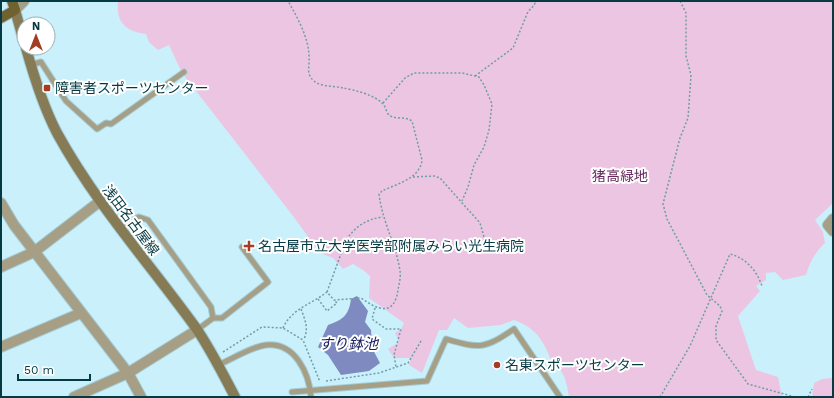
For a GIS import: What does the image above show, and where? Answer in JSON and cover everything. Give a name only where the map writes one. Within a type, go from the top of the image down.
[{"type":"main road","points":[[1,18],[13,5]]},
{"type":"main road","points":[[13,5],[16,16]]},
{"type":"main road","name":"浅田名古屋線","points":[[28,56],[36,86],[56,132],[99,202],[197,330],[235,397]]},
{"type":"street","points":[[13,5],[24,1]]},
{"type":"street","points":[[1,267],[34,252],[99,202]]},
{"type":"street","points":[[1,203],[14,225],[34,252],[128,373],[141,397]]},
{"type":"street","points":[[833,219],[828,225],[833,231]]},
{"type":"street","points":[[1,347],[81,313]]},
{"type":"street","points":[[74,397],[128,373],[197,330]]},
{"type":"lane","points":[[30,65],[41,62],[66,101],[97,129],[106,123],[111,124],[184,72]]},
{"type":"lane","points":[[119,227],[138,217],[148,220],[211,307],[213,318]]},
{"type":"lane","points":[[197,330],[213,318],[222,318],[268,282],[242,247]]},
{"type":"lane","points":[[292,392],[311,394],[427,381],[446,339],[468,345],[485,346],[514,329],[560,397]]},
{"type":"lane","points":[[218,365],[256,348],[266,345],[278,346],[288,350],[297,358],[310,383],[311,394]]},
{"type":"path","points":[[288,1],[303,31],[309,54],[309,75],[313,81],[320,85],[353,90],[377,99],[383,104],[389,115],[408,118],[412,121],[422,160],[422,166],[412,177]]},
{"type":"path","points":[[475,76],[513,48],[527,14],[535,3],[532,1]]},
{"type":"path","points":[[680,1],[686,13],[686,56],[690,75],[688,118],[680,138],[664,204],[667,219],[710,298],[720,306],[722,311],[716,326],[716,340],[748,384],[795,397]]},
{"type":"path","points":[[383,104],[405,78],[414,73],[462,73],[479,77],[492,104],[487,139],[474,165],[468,187],[462,201]]},
{"type":"path","points":[[334,300],[361,298],[375,308],[386,309],[394,304],[401,273],[392,237],[383,217],[379,194],[382,191],[412,177],[434,176],[440,178],[462,201],[482,228],[484,252]]},
{"type":"path","points":[[282,328],[291,314],[318,299],[327,292],[346,240],[351,234],[368,220],[383,217]]},
{"type":"path","points":[[660,397],[690,346],[730,254],[743,260],[758,274],[762,286]]},
{"type":"path","points":[[318,299],[327,311],[337,303],[327,292]]},
{"type":"path","points":[[375,308],[372,320],[386,329],[401,329],[394,355],[396,367]]},
{"type":"path","points":[[301,309],[306,324],[306,333],[303,340]]},
{"type":"path","points":[[310,383],[379,373],[408,363],[421,341]]},
{"type":"path","points":[[808,397],[812,389]]},
{"type":"green space","name":"猪高緑地","points":[[118,1],[833,1],[833,203],[815,220],[823,232],[825,243],[813,258],[806,275],[783,280],[775,272],[766,273],[766,280],[756,286],[760,291],[738,316],[756,370],[778,377],[782,397],[569,397],[563,374],[553,365],[539,337],[535,332],[514,320],[501,325],[468,328],[454,318],[447,330],[439,330],[422,373],[409,365],[411,358],[394,358],[388,349],[399,342],[395,333],[401,329],[404,323],[369,298],[370,276],[353,264],[343,269],[333,258],[323,254],[317,249],[182,73],[169,45],[158,50],[149,42],[146,34],[132,31],[127,28],[120,20]]},
{"type":"green space","points":[[833,378],[833,397],[812,397],[814,383],[822,379]]},
{"type":"water","name":"すり鉢池","points":[[357,296],[368,311],[365,322],[371,330],[372,348],[380,363],[369,371],[341,375],[328,355],[318,347],[328,325],[338,321],[347,313],[351,299]]},
{"type":"place","name":"障害者スポーツセンター","points":[[47,88]]},
{"type":"place","name":"名古屋市立大学医学部附属みらい光生病院","points":[[249,246]]},
{"type":"place","name":"名東スポーツセンター","points":[[497,365]]}]
